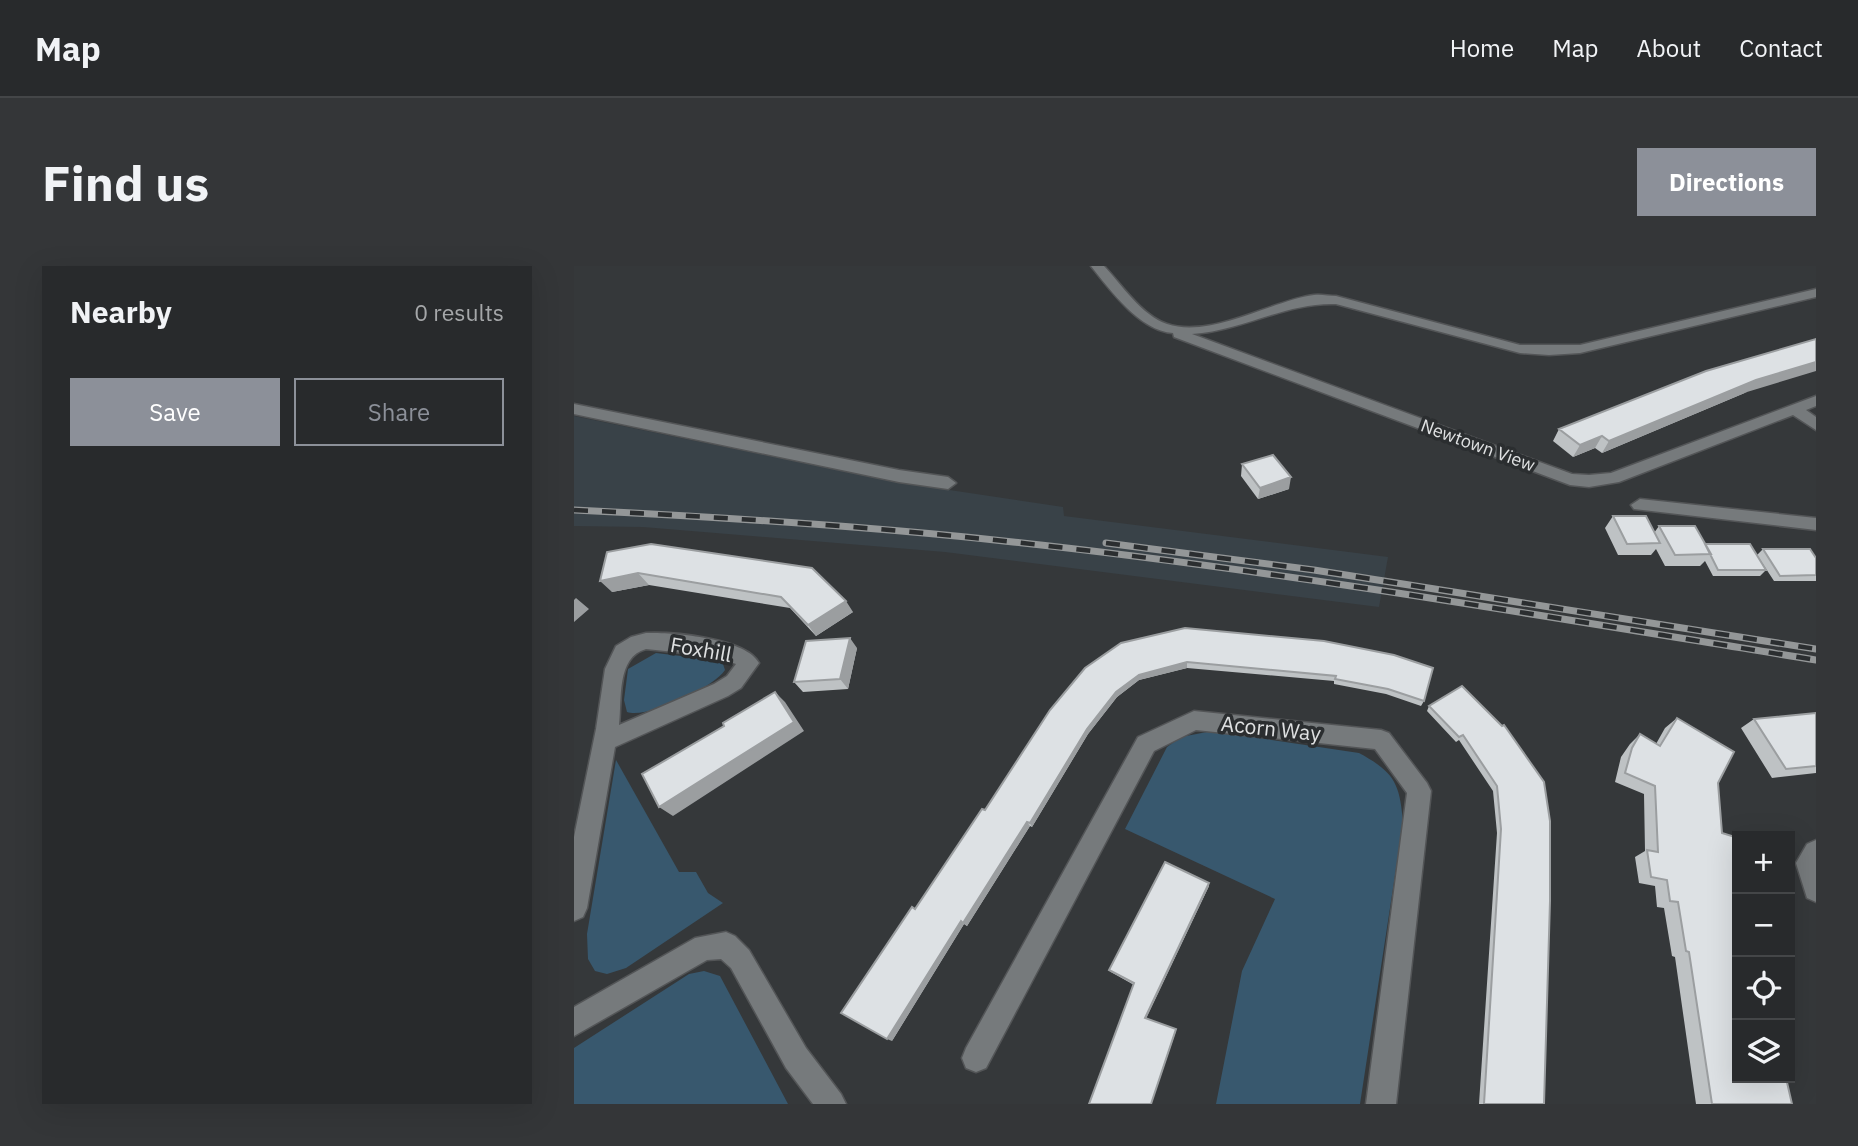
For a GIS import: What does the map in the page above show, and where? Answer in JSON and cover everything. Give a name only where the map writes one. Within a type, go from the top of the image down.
[{"type":"street","name":"Newtown View","points":[[1097,266],[1140,312],[1164,328],[1570,479],[1589,481],[1613,478],[1816,401]]},
{"type":"street","points":[[1164,328],[1194,330],[1227,326],[1315,299],[1325,299],[1520,349],[1549,351],[1580,349],[1816,293]]},
{"type":"street","points":[[1794,409],[1816,425]]},
{"type":"street","points":[[574,410],[900,476],[948,483]]},
{"type":"street","points":[[1640,505],[1816,524]]},
{"type":"street","name":"Foxhill","points":[[574,908],[606,741],[615,668],[621,654],[634,643],[651,640],[699,646],[743,656],[748,663],[734,682],[721,690],[606,741]]},
{"type":"street","name":"Acorn Way","points":[[976,1058],[1146,744],[1194,720],[1381,740],[1419,790],[1381,1104]]},
{"type":"street","points":[[1816,852],[1808,863],[1816,889]]},
{"type":"street","points":[[574,1022],[704,947],[726,945],[740,959],[796,1058],[831,1104]]},
{"type":"shaded area","points":[[574,416],[896,482],[1063,507],[1064,516],[1388,557],[1379,607],[945,552],[643,527],[574,526]]},
{"type":"shaded area","points":[[656,653],[722,661],[725,670],[708,685],[664,707],[637,713],[627,712],[624,700],[628,669]]},
{"type":"shaded area","points":[[1212,731],[1359,753],[1388,773],[1397,788],[1403,823],[1360,1104],[1216,1104],[1242,971],[1275,899],[1125,829],[1167,747],[1181,737]]},
{"type":"shaded area","points":[[616,760],[679,872],[696,872],[708,893],[723,903],[626,968],[607,974],[595,971],[588,959],[587,934]]},
{"type":"shaded area","points":[[704,971],[720,976],[788,1104],[574,1104],[574,1048],[689,974]]},
{"type":"building","points":[[1816,339],[1816,362],[1756,380],[1609,441],[1602,436],[1580,445],[1559,429],[1706,371]]},
{"type":"building","points":[[1273,455],[1291,477],[1260,488],[1242,464]]},
{"type":"building","points":[[1613,516],[1646,516],[1660,543],[1627,544]]},
{"type":"building","points":[[1659,526],[1695,526],[1711,554],[1675,555]]},
{"type":"building","points":[[651,544],[812,568],[846,601],[808,625],[781,597],[638,573],[600,581],[607,552]]},
{"type":"building","points":[[1705,544],[1750,544],[1766,570],[1718,570]]},
{"type":"building","points":[[1763,549],[1810,549],[1816,558],[1816,575],[1780,576]]},
{"type":"building","points":[[1185,628],[1324,641],[1394,655],[1433,668],[1424,701],[1388,689],[1335,679],[1336,676],[1187,662],[1139,675],[1116,692],[1087,729],[1030,823],[1027,822],[963,923],[961,921],[887,1039],[841,1013],[912,907],[915,909],[982,809],[985,810],[1050,710],[1085,668],[1121,643]]},
{"type":"building","points":[[850,638],[840,679],[794,682],[806,641]]},
{"type":"building","points":[[1462,686],[1504,725],[1544,782],[1550,821],[1550,901],[1544,1104],[1484,1104],[1501,829],[1497,786],[1463,735],[1459,737],[1429,706]]},
{"type":"building","points":[[775,692],[794,722],[659,807],[642,774],[724,726],[723,723]]},
{"type":"building","points":[[1816,713],[1816,766],[1786,769],[1754,719]]},
{"type":"building","points":[[1677,718],[1734,752],[1718,783],[1722,833],[1732,836],[1732,1083],[1787,1083],[1792,1104],[1712,1104],[1689,952],[1686,951],[1678,902],[1670,901],[1667,880],[1651,877],[1647,850],[1658,852],[1655,786],[1625,773],[1632,748],[1640,734],[1660,746]]},
{"type":"building","points":[[1165,862],[1209,883],[1145,1018],[1176,1029],[1151,1104],[1089,1104],[1134,983],[1109,970]]},
{"type":"railway","points":[[574,510],[849,527],[1114,554],[1415,596],[1816,660]]},
{"type":"railway","points":[[1106,543],[1314,570],[1816,649]]}]
